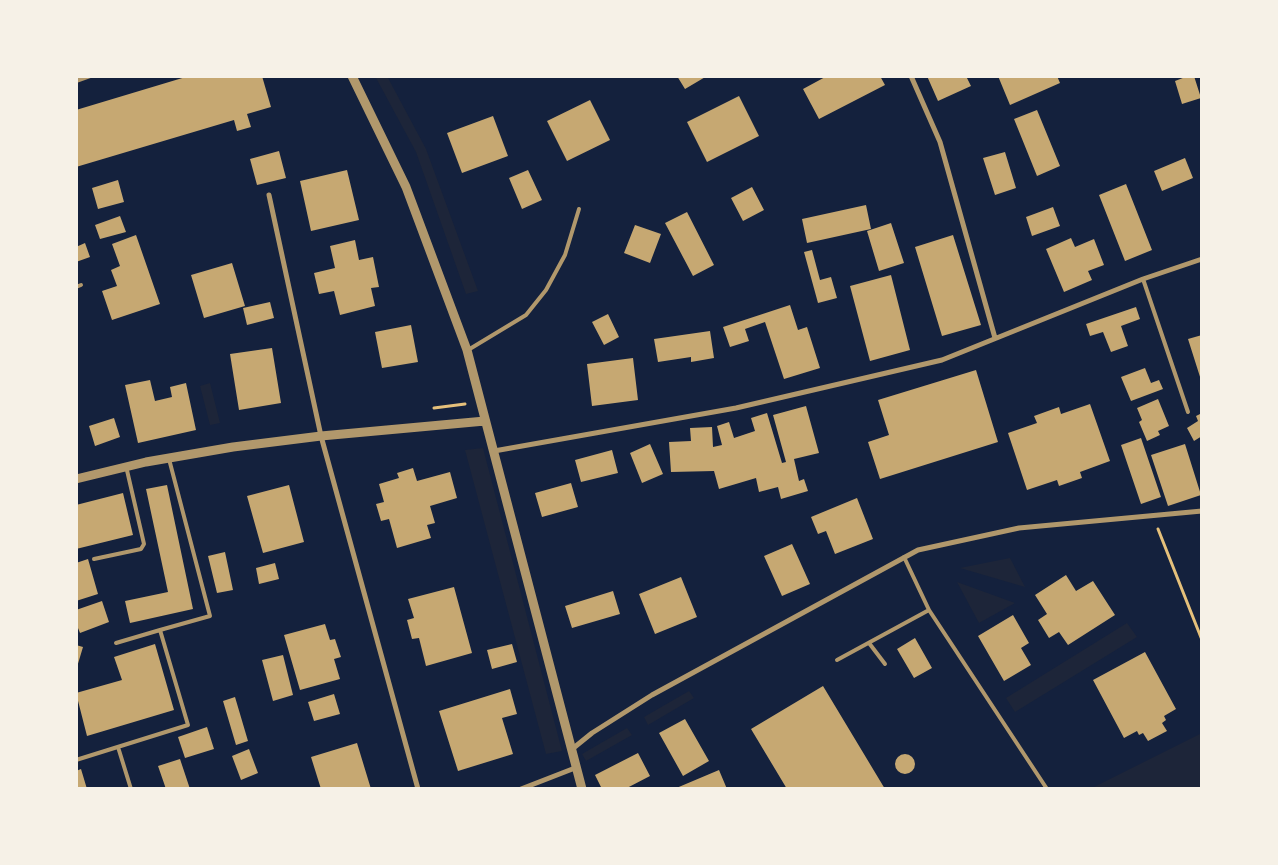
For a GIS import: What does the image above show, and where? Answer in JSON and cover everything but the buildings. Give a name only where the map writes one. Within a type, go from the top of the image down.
[{"type":"street","points":[[352,76],[406,187],[467,350],[582,789]]},
{"type":"street","points":[[911,76],[940,142],[995,338]]},
{"type":"street","points":[[269,195],[321,436],[418,789]]},
{"type":"street","points":[[494,451],[775,400],[942,360],[1144,279],[1201,261]]},
{"type":"street","points":[[76,479],[169,457],[321,436],[486,421]]},
{"type":"street","points":[[571,750],[592,733],[652,695],[918,550],[1019,528],[1153,517],[1202,510]]},
{"type":"street","points":[[521,789],[576,768]]},
{"type":"lane","points":[[76,80],[90,76]]},
{"type":"lane","points":[[467,350],[526,316],[546,290],[565,256],[579,209]]},
{"type":"lane","points":[[1144,279],[1188,412]]},
{"type":"lane","points":[[116,643],[210,616],[169,457]]},
{"type":"lane","points":[[94,559],[141,549],[144,544],[126,466]]},
{"type":"lane","points":[[904,557],[929,610],[1047,789]]},
{"type":"lane","points":[[837,660],[929,610]]},
{"type":"lane","points":[[76,760],[98,755],[188,725],[160,630]]},
{"type":"lane","points":[[869,643],[885,664]]},
{"type":"lane","points":[[118,747],[131,789]]},
{"type":"path","points":[[1153,517],[1202,640]]},
{"type":"shaded area","points":[[375,76],[387,76],[426,149],[478,291],[466,294],[416,152]]},
{"type":"shaded area","points":[[210,383],[220,423],[210,425],[200,386]]},
{"type":"shaded area","points":[[483,448],[562,751],[546,754],[465,450]]},
{"type":"shaded area","points":[[1010,558],[1025,587],[960,568]]},
{"type":"shaded area","points":[[957,582],[1015,603],[979,623]]},
{"type":"shaded area","points":[[1127,623],[1137,637],[1015,712],[1006,698]]},
{"type":"shaded area","points":[[689,691],[694,698],[648,725],[644,717]]},
{"type":"shaded area","points":[[627,728],[632,735],[586,761],[582,754]]},
{"type":"shaded area","points":[[1202,733],[1202,789],[1090,789]]}]
